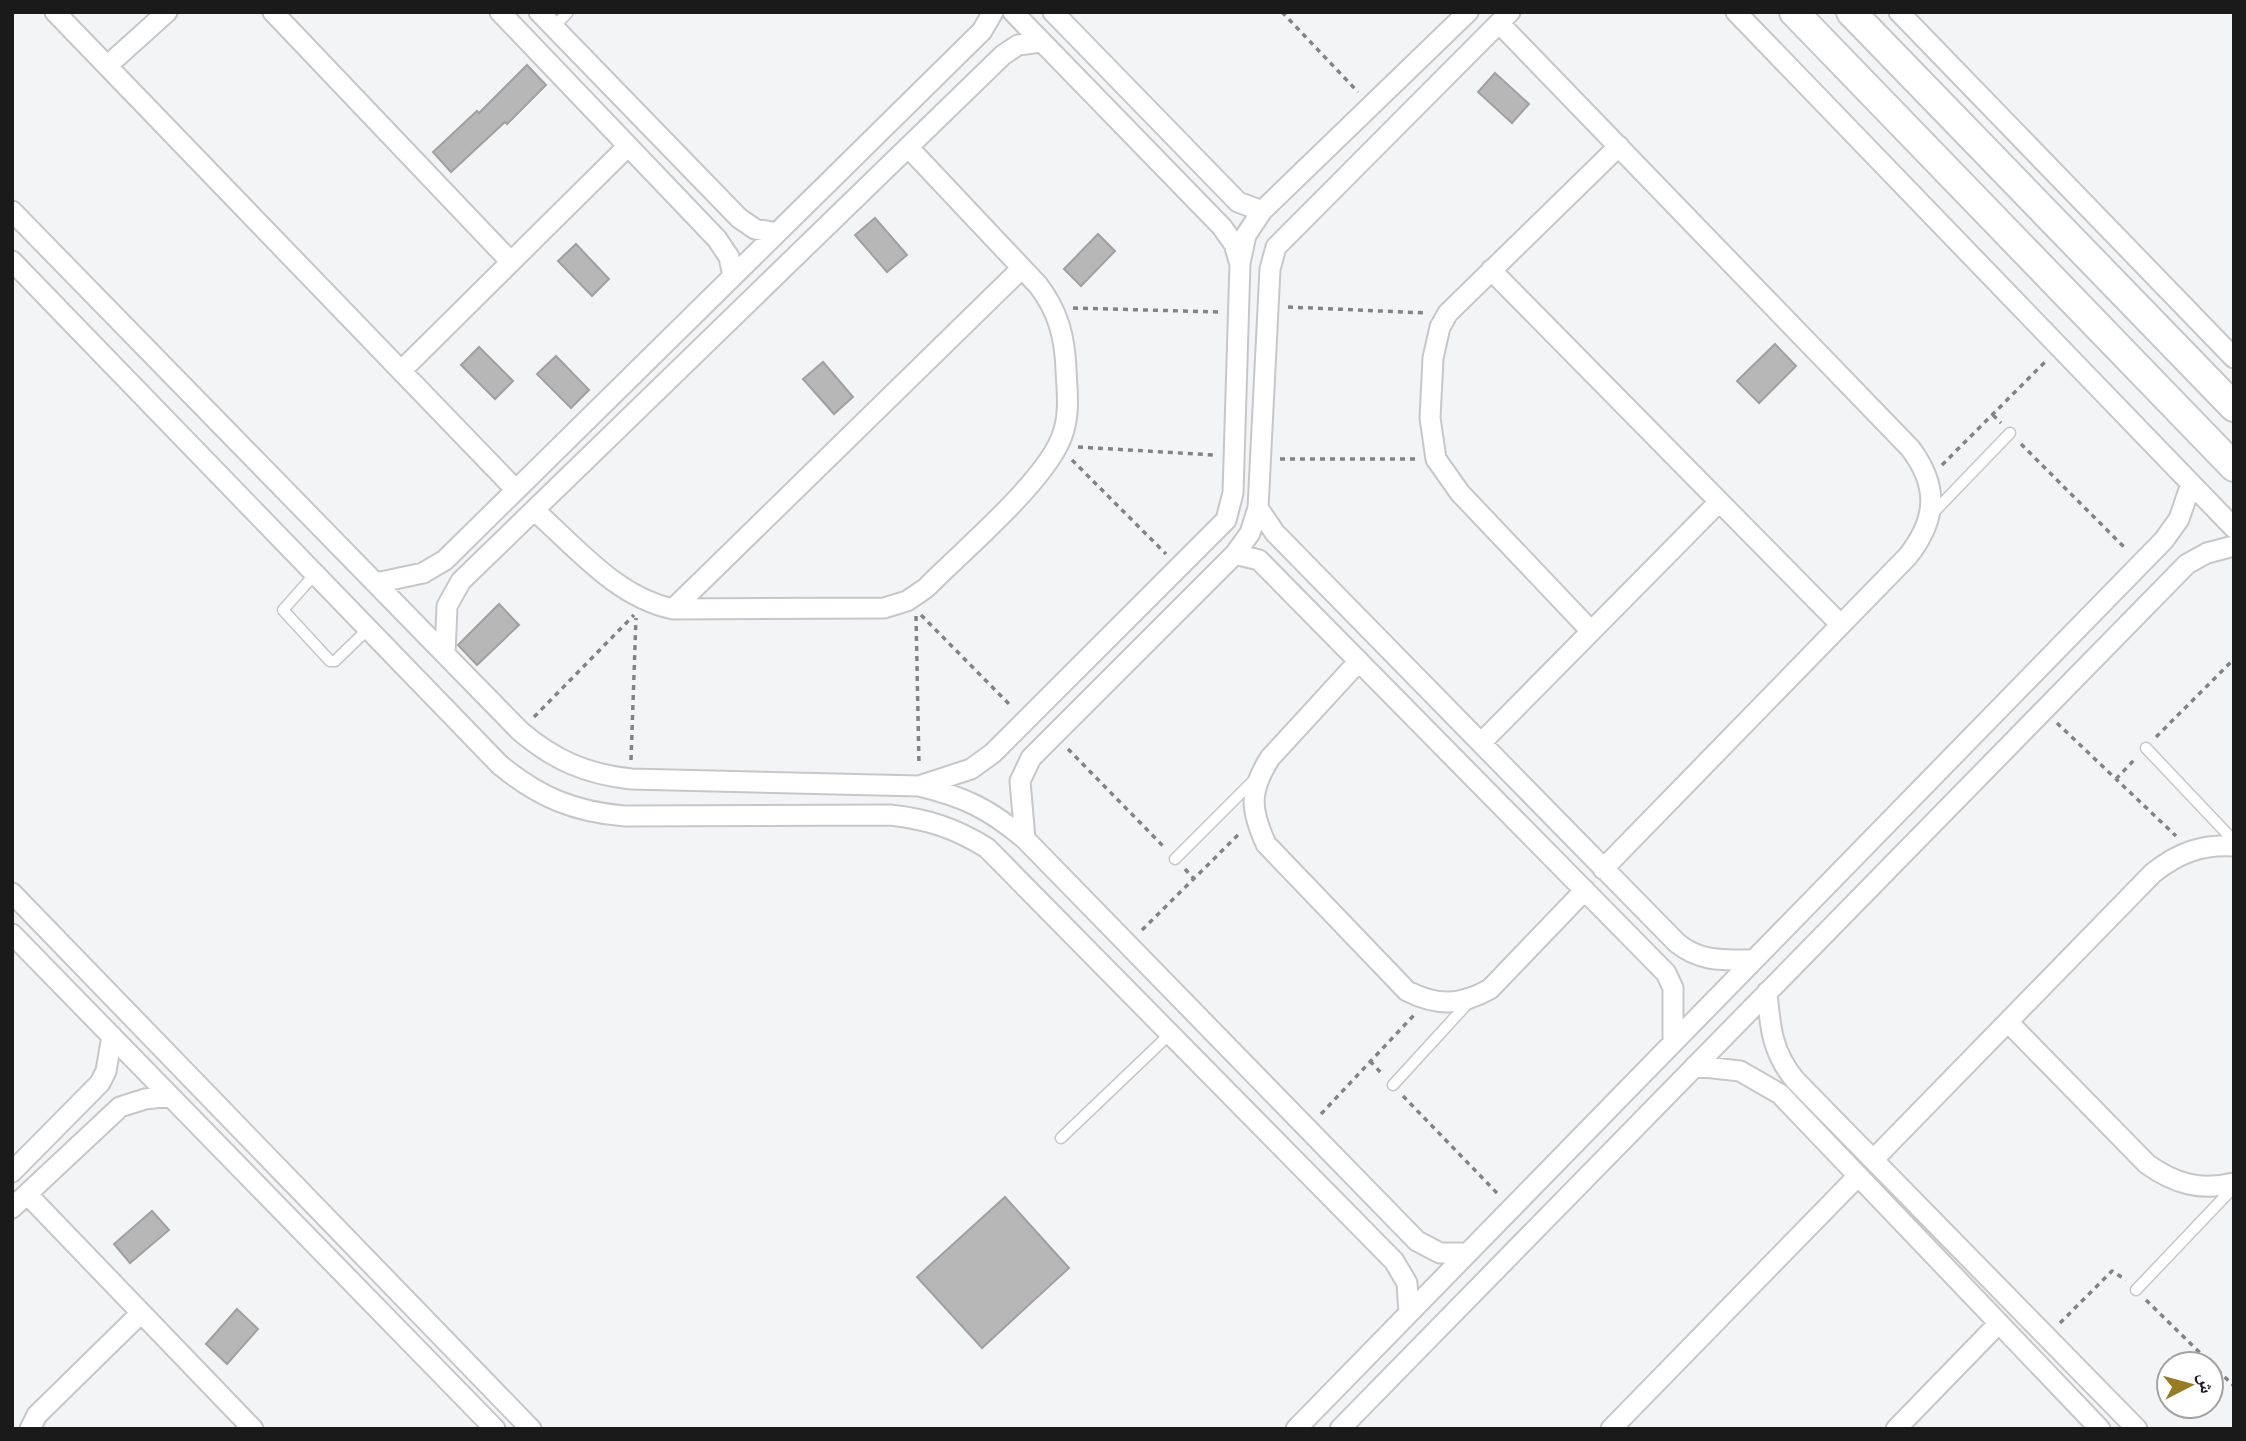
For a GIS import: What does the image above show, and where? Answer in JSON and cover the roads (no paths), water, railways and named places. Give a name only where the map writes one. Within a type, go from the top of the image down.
[{"type":"street","points":[[54,12],[516,490]]},
{"type":"street","points":[[107,66],[167,12]]},
{"type":"street","points":[[273,12],[511,262]]},
{"type":"street","points":[[500,12],[724,247],[733,276]]},
{"type":"street","points":[[540,12],[739,218],[755,229],[777,233]]},
{"type":"street","points":[[376,583],[411,577],[435,568],[982,31],[993,12]]},
{"type":"street","points":[[1013,12],[1222,228],[1234,244],[1240,263]]},
{"type":"street","points":[[1052,12],[1238,202],[1262,211]]},
{"type":"street","points":[[919,786],[958,774],[982,762],[1226,520],[1232,502],[1240,263],[1246,235],[1262,211],[1468,12]]},
{"type":"street","points":[[1737,12],[2234,528]]},
{"type":"street","points":[[1794,12],[2234,467]]},
{"type":"street","points":[[1851,12],[2234,407]]},
{"type":"street","points":[[1899,12],[2234,358]]},
{"type":"street","points":[[1025,839],[1020,781],[1031,758],[1235,554],[1250,533],[1258,508],[1272,258],[1283,238],[1504,18],[1619,146],[1910,447],[1928,479],[1930,516],[1922,538],[1908,556],[1603,869]]},
{"type":"street","points":[[445,654],[447,606],[452,592],[1010,49],[1041,42]]},
{"type":"street","points":[[401,371],[628,146]]},
{"type":"street","points":[[1591,631],[1460,493],[1436,459],[1430,418],[1433,358],[1440,327],[1448,313],[1619,146]]},
{"type":"street","points":[[534,510],[619,586],[646,602],[673,609],[884,608],[907,601],[926,588],[1041,473],[1059,446],[1066,423],[1068,397],[1065,345],[1053,307],[1022,268],[908,147]]},
{"type":"street","points":[[12,211],[520,731],[544,751],[570,766],[600,775],[631,779],[919,786],[958,795],[994,813],[1025,839],[1417,1241],[1440,1253],[1468,1253]]},
{"type":"street","points":[[12,261],[500,765],[527,787],[557,804],[591,813],[625,816],[890,815],[924,819],[957,830],[987,848],[1394,1261],[1407,1283],[1409,1313]]},
{"type":"street","points":[[673,609],[1022,268]]},
{"type":"street","points":[[1491,270],[1841,625]]},
{"type":"street","points":[[1296,1429],[2164,540],[2179,519],[2191,484]]},
{"type":"street","points":[[1481,743],[1719,502]]},
{"type":"street","points":[[1258,508],[1275,533],[1676,943],[1689,953],[1704,959],[1754,960]]},
{"type":"street","points":[[2164,540],[2187,564]]},
{"type":"street","points":[[1340,1429],[2187,564],[2207,553],[2234,546]]},
{"type":"street","points":[[1235,554],[1259,559],[1656,962],[1673,988],[1673,1042]]},
{"type":"street","points":[[1359,662],[1270,758],[1259,776],[1253,797],[1255,819],[1266,844],[1407,991],[1427,1001],[1449,1004],[1471,1000],[1490,989],[1585,890]]},
{"type":"street","points":[[763,816],[764,782]]},
{"type":"street","points":[[1873,1160],[2153,873],[2171,859],[2191,850],[2215,845],[2234,846]]},
{"type":"street","points":[[12,893],[531,1429]]},
{"type":"street","points":[[12,934],[495,1429]]},
{"type":"street","points":[[1656,962],[1676,943]]},
{"type":"street","points":[[1767,992],[1773,1045],[1794,1080],[2132,1427]]},
{"type":"street","points":[[2008,1022],[2147,1164],[2167,1178],[2190,1186],[2215,1188],[2234,1185]]},
{"type":"street","points":[[12,1172],[90,1095],[106,1071],[112,1036]]},
{"type":"street","points":[[1695,1066],[1740,1071],[1780,1094],[2100,1429]]},
{"type":"street","points":[[1780,1094],[1794,1080]]},
{"type":"street","points":[[90,1095],[110,1115]]},
{"type":"street","points":[[170,1096],[132,1102],[110,1115],[19,1201],[141,1313],[253,1429]]},
{"type":"street","points":[[1548,1171],[1570,1193]]},
{"type":"street","points":[[1611,1429],[1858,1176]]},
{"type":"street","points":[[383,1314],[401,1294]]},
{"type":"street","points":[[30,1429],[37,1415],[141,1313]]},
{"type":"street","points":[[1896,1429],[1999,1323]]},
{"type":"lane","points":[[554,27],[568,12]]},
{"type":"lane","points":[[1930,516],[2010,433]]},
{"type":"lane","points":[[316,574],[283,610],[330,661],[335,661],[368,629]]},
{"type":"lane","points":[[2146,748],[2234,841]]},
{"type":"lane","points":[[1175,859],[1259,776]]},
{"type":"lane","points":[[1392,1085],[1471,1000]]},
{"type":"lane","points":[[1061,1138],[1171,1033]]},
{"type":"lane","points":[[2136,1290],[2234,1185]]}]
